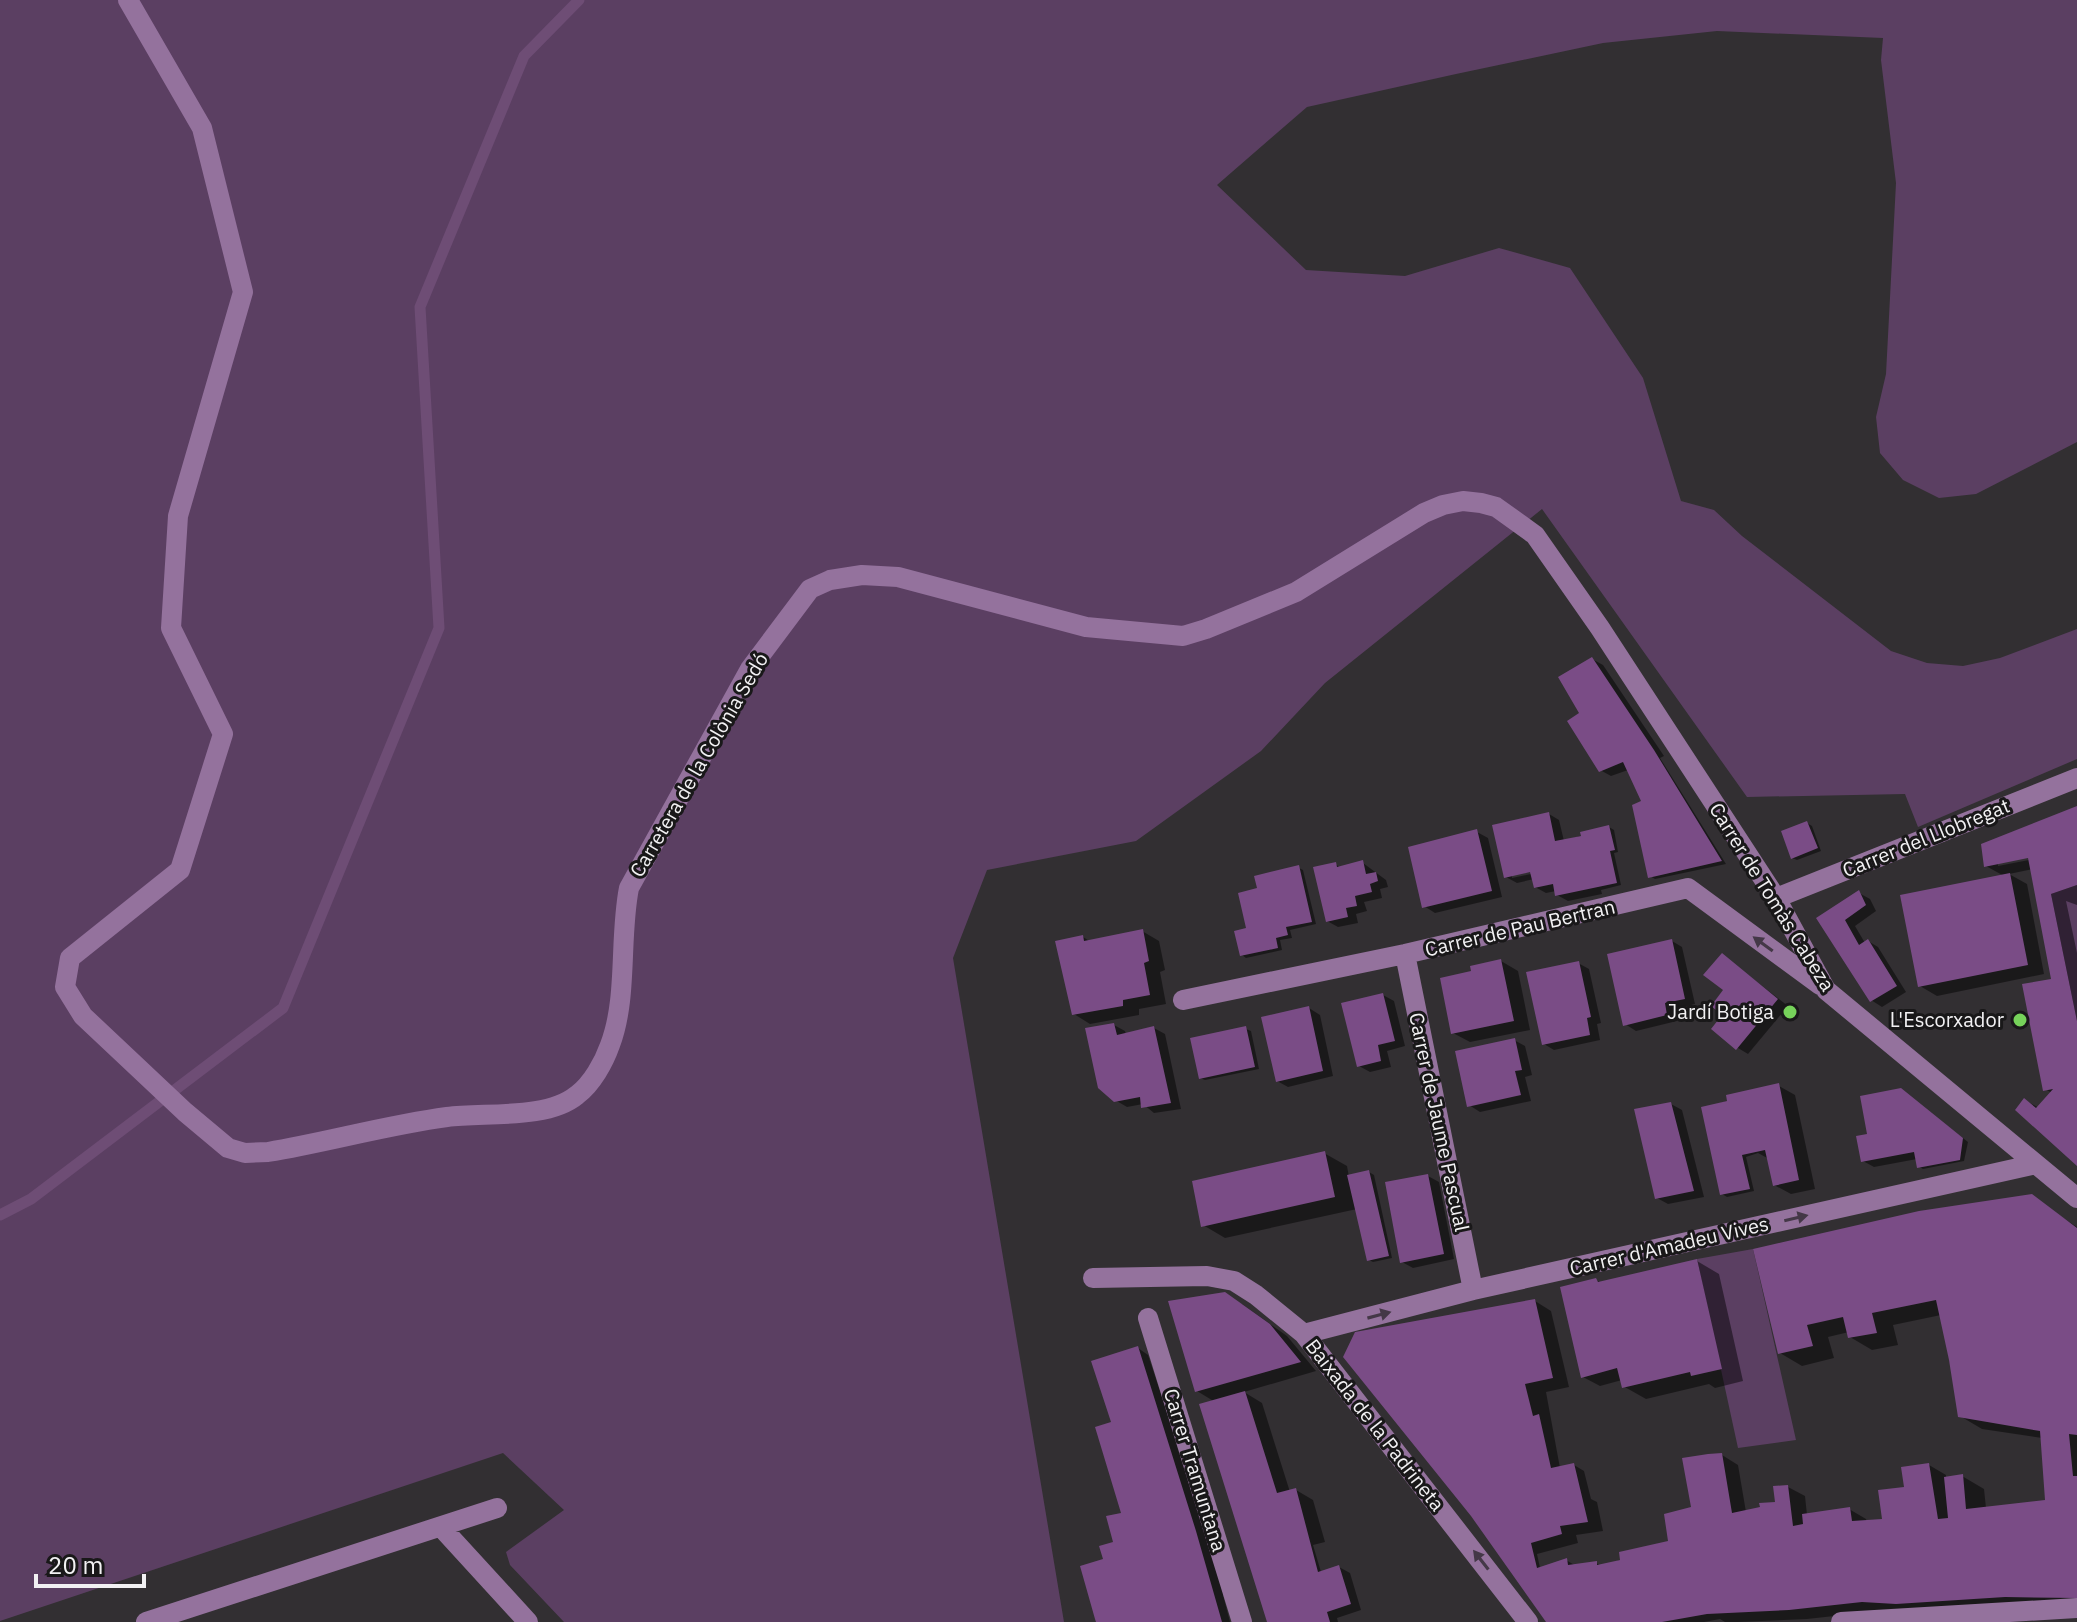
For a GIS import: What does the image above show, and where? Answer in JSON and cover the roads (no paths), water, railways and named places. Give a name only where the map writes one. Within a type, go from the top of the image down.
[{"type":"street","name":"Carretera de la Colònia Sedó","points":[[128,0],[202,128],[243,292],[178,516],[171,628],[223,734],[180,870],[70,958],[65,987],[83,1016],[228,1148],[245,1153],[257,1152],[315,1144],[447,1117],[550,1109],[577,1096],[595,1074],[610,1045],[617,1019],[623,918],[629,888],[750,669],[810,589],[830,580],[862,575],[898,577],[1086,627],[1183,636],[1296,592],[1424,513],[1443,505],[1463,501],[1496,507],[1535,535]]},
{"type":"street","name":"Carrer de Tomàs Cabeza","points":[[1535,535],[1600,628],[1776,898],[1826,990],[2077,1198]]},
{"type":"street","name":"Carrer del Llobregat","points":[[1776,898],[2077,778]]},
{"type":"street","name":"Carrer de Pau Bertran","points":[[1183,1000],[1405,954],[1688,888],[1826,990]]},
{"type":"street","name":"Carrer de Jaume Pascual","points":[[1405,954],[1473,1290]]},
{"type":"street","name":"Carrer d'Amadeu Vives","points":[[1304,1334],[1473,1290],[2036,1164]]},
{"type":"street","name":"Baixada de la Padrineta","points":[[1093,1278],[1184,1275],[1234,1281],[1256,1295],[1304,1334],[1528,1622]]},
{"type":"street","name":"Carrer Tramuntana","points":[[1148,1318],[1242,1622]]},
{"type":"street","points":[[146,1622],[497,1508]]},
{"type":"street","points":[[441,1527],[528,1622]]},
{"type":"street","points":[[1841,1622],[2077,1608]]},
{"type":"waterway","points":[[0,1215],[31,1199],[283,1008],[439,628],[420,307],[524,56],[579,0]]},
{"type":"place","name":"Jardí Botiga","points":[[1790,1012]]},
{"type":"place","name":"L'Escorxador","points":[[2020,1020]]}]
